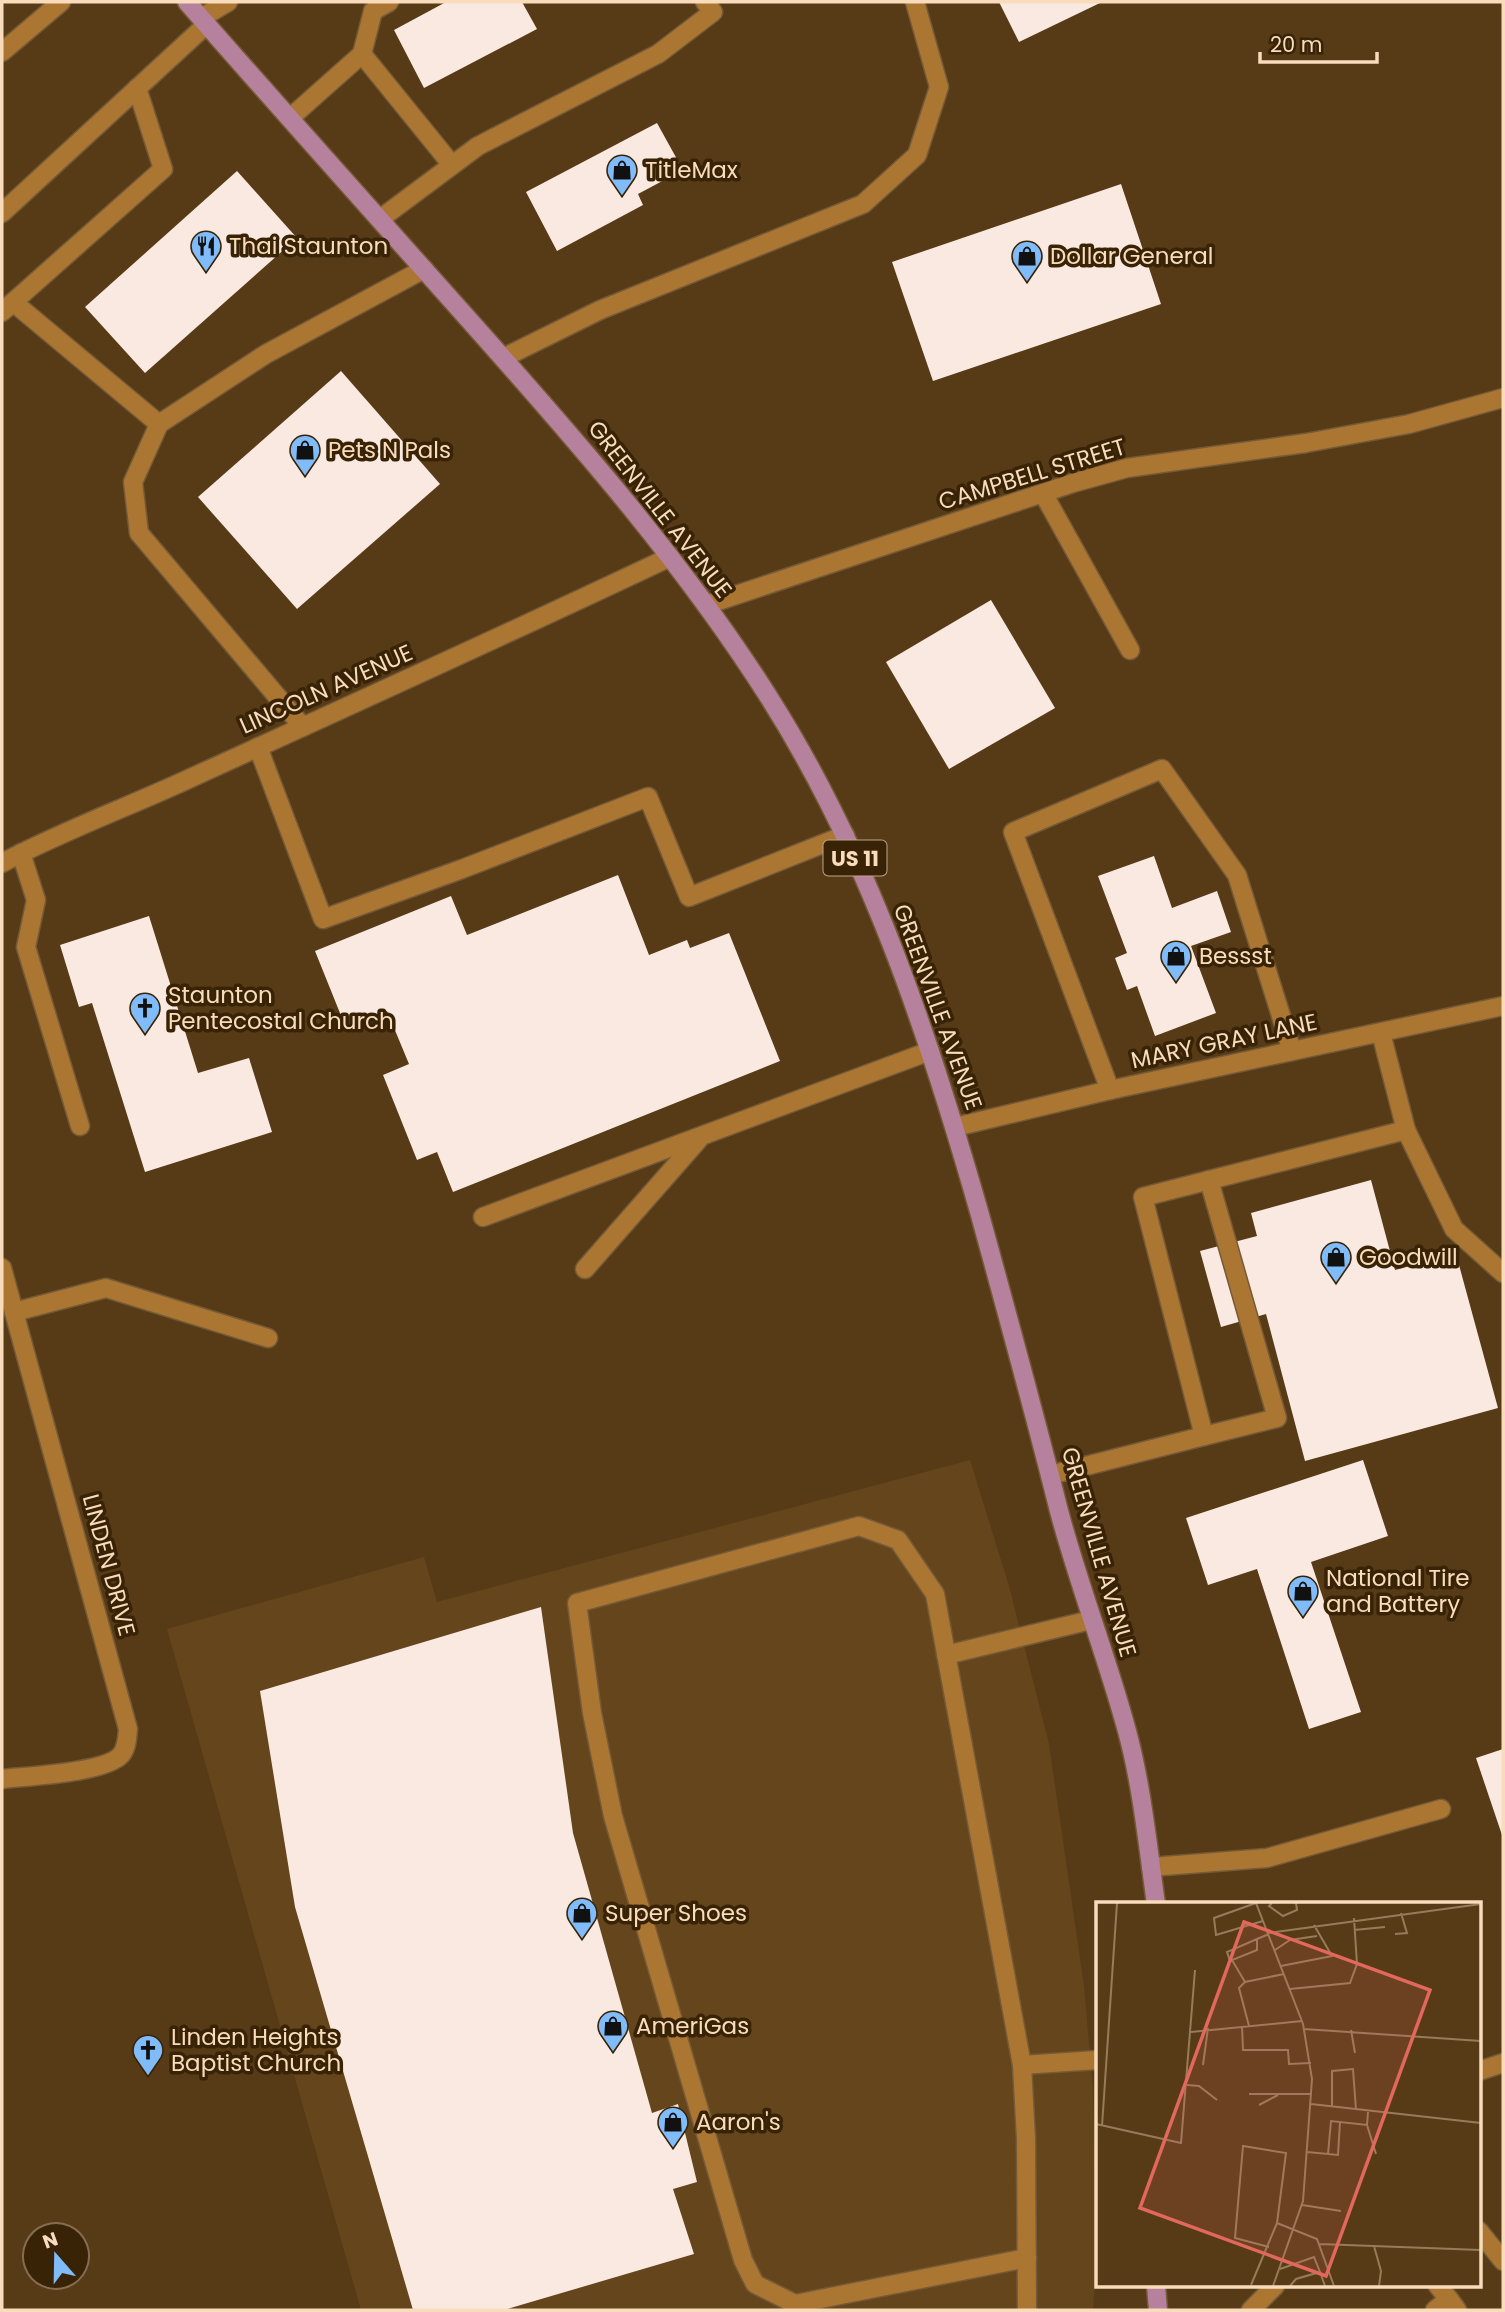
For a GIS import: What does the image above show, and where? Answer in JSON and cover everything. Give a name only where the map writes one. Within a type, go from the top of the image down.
[{"type":"main road","name":"GREENVILLE AVENUE","points":[[187,2],[572,435],[706,605],[769,697],[807,760],[845,835],[892,943],[955,1127],[1072,1559],[1128,1734],[1156,1902]]},
{"type":"main road","points":[[1156,2288],[1158,2310]]},
{"type":"street","points":[[2,52],[61,2]]},
{"type":"street","points":[[2,213],[137,88],[204,21],[228,2]]},
{"type":"street","points":[[290,118],[362,54],[373,10],[389,2]]},
{"type":"street","points":[[380,219],[478,146],[658,54],[713,12],[705,2]]},
{"type":"street","points":[[503,358],[600,310],[863,204],[917,155],[939,87],[915,2]]},
{"type":"street","points":[[362,54],[453,165]]},
{"type":"street","points":[[137,88],[163,169],[7,307],[159,424]]},
{"type":"street","points":[[303,727],[139,533],[133,482],[159,424],[266,354],[424,269]]},
{"type":"street","name":"CAMPBELL STREET","points":[[706,605],[1127,468],[1306,443],[1409,424],[1503,398]]},
{"type":"street","points":[[1043,494],[1130,650]]},
{"type":"street","name":"LINCOLN AVENUE","points":[[2,863],[670,557]]},
{"type":"street","points":[[258,747],[323,919],[648,797],[689,897],[845,835]]},
{"type":"street","points":[[1110,1090],[1013,832],[1162,769],[1237,875],[1292,1051]]},
{"type":"street","points":[[21,853],[36,900],[26,947],[80,1126]]},
{"type":"street","name":"MARY GRAY LANE","points":[[955,1127],[1110,1090],[1503,1006]]},
{"type":"street","points":[[1381,1033],[1406,1130],[1454,1229],[1503,1273]]},
{"type":"street","points":[[483,1217],[930,1051]]},
{"type":"street","points":[[1203,1436],[1143,1197],[1406,1130]]},
{"type":"street","points":[[585,1269],[701,1136]]},
{"type":"street","points":[[1050,1475],[1277,1418],[1209,1180]]},
{"type":"street","name":"LINDEN DRIVE","points":[[2,1268],[128,1729],[127,1744],[118,1758],[88,1769],[2,1779]]},
{"type":"street","points":[[14,1312],[106,1288],[268,1338]]},
{"type":"street","points":[[1027,2258],[795,2304],[755,2284],[743,2260],[613,1816],[592,1713],[577,1603],[859,1526],[898,1540],[935,1594],[1022,2065],[1026,2139],[1027,2258],[1027,2310]]},
{"type":"street","points":[[946,1655],[1091,1620]]},
{"type":"street","points":[[1151,1867],[1266,1858],[1441,1809]]},
{"type":"street","points":[[1022,2065],[1096,2060]]},
{"type":"street","points":[[1480,2071],[1503,2063]]},
{"type":"street","points":[[1480,2232],[1503,2261]]},
{"type":"street","points":[[1251,2310],[1273,2288]]},
{"type":"shaded area","points":[[970,1460],[1009,1586],[1049,1744],[1084,1986],[1093,2087],[1096,2264],[1093,2310],[361,2310],[167,1629],[424,1557],[437,1602]]},
{"type":"building","points":[[446,2],[522,2],[537,29],[424,88],[394,30]]},
{"type":"building","points":[[999,2],[1102,2],[1019,42]]},
{"type":"building","points":[[657,123],[683,170],[638,194],[643,205],[557,251],[526,192]]},
{"type":"building","points":[[237,171],[297,238],[145,373],[85,307]]},
{"type":"building","name":"Dollar General","points":[[1121,184],[1161,304],[933,381],[892,262]]},
{"type":"building","points":[[341,371],[440,484],[297,609],[198,497]]},
{"type":"building","points":[[991,600],[1055,708],[949,769],[886,662]]},
{"type":"building","points":[[1154,856],[1172,908],[1217,891],[1231,932],[1191,946],[1216,1013],[1155,1036],[1137,986],[1127,990],[1115,958],[1127,953],[1098,876]]},
{"type":"building","points":[[618,875],[649,955],[687,940],[690,948],[729,933],[780,1061],[453,1192],[437,1152],[417,1160],[383,1075],[409,1064],[387,1011],[346,1028],[315,951],[451,896],[467,935]]},
{"type":"building","points":[[149,916],[198,1073],[249,1058],[272,1132],[145,1172],[92,1003],[79,1007],[60,945]]},
{"type":"building","points":[[1371,1180],[1395,1270],[1456,1254],[1498,1408],[1305,1461],[1266,1314],[1221,1327],[1200,1251],[1257,1236],[1251,1213]]},
{"type":"building","points":[[1363,1460],[1388,1536],[1311,1562],[1361,1712],[1309,1729],[1257,1569],[1208,1585],[1186,1518]]},
{"type":"building","points":[[541,1607],[573,1833],[652,2113],[678,2104],[697,2182],[673,2189],[694,2254],[504,2310],[413,2310],[295,1907],[260,1691]]},
{"type":"building","points":[[1503,1749],[1503,1838],[1476,1758]]},
{"type":"place","name":"TitleMax","points":[[622,197]]},
{"type":"place","name":"Thai Staunton","points":[[206,273]]},
{"type":"place","name":"Dollar General","points":[[1027,283]]},
{"type":"place","name":"Pets N Pals","points":[[305,477]]},
{"type":"place","name":"Bessst","points":[[1176,983]]},
{"type":"place","name":"Staunton Pentecostal Church","points":[[145,1035]]},
{"type":"place","name":"Goodwill","points":[[1336,1284]]},
{"type":"place","name":"National Tire and Battery","points":[[1303,1618]]},
{"type":"place","name":"Super Shoes","points":[[582,1940]]},
{"type":"place","name":"AmeriGas","points":[[613,2053]]},
{"type":"place","name":"Linden Heights Baptist Church","points":[[148,2077]]},
{"type":"place","name":"Aaron's","points":[[673,2149]]}]
